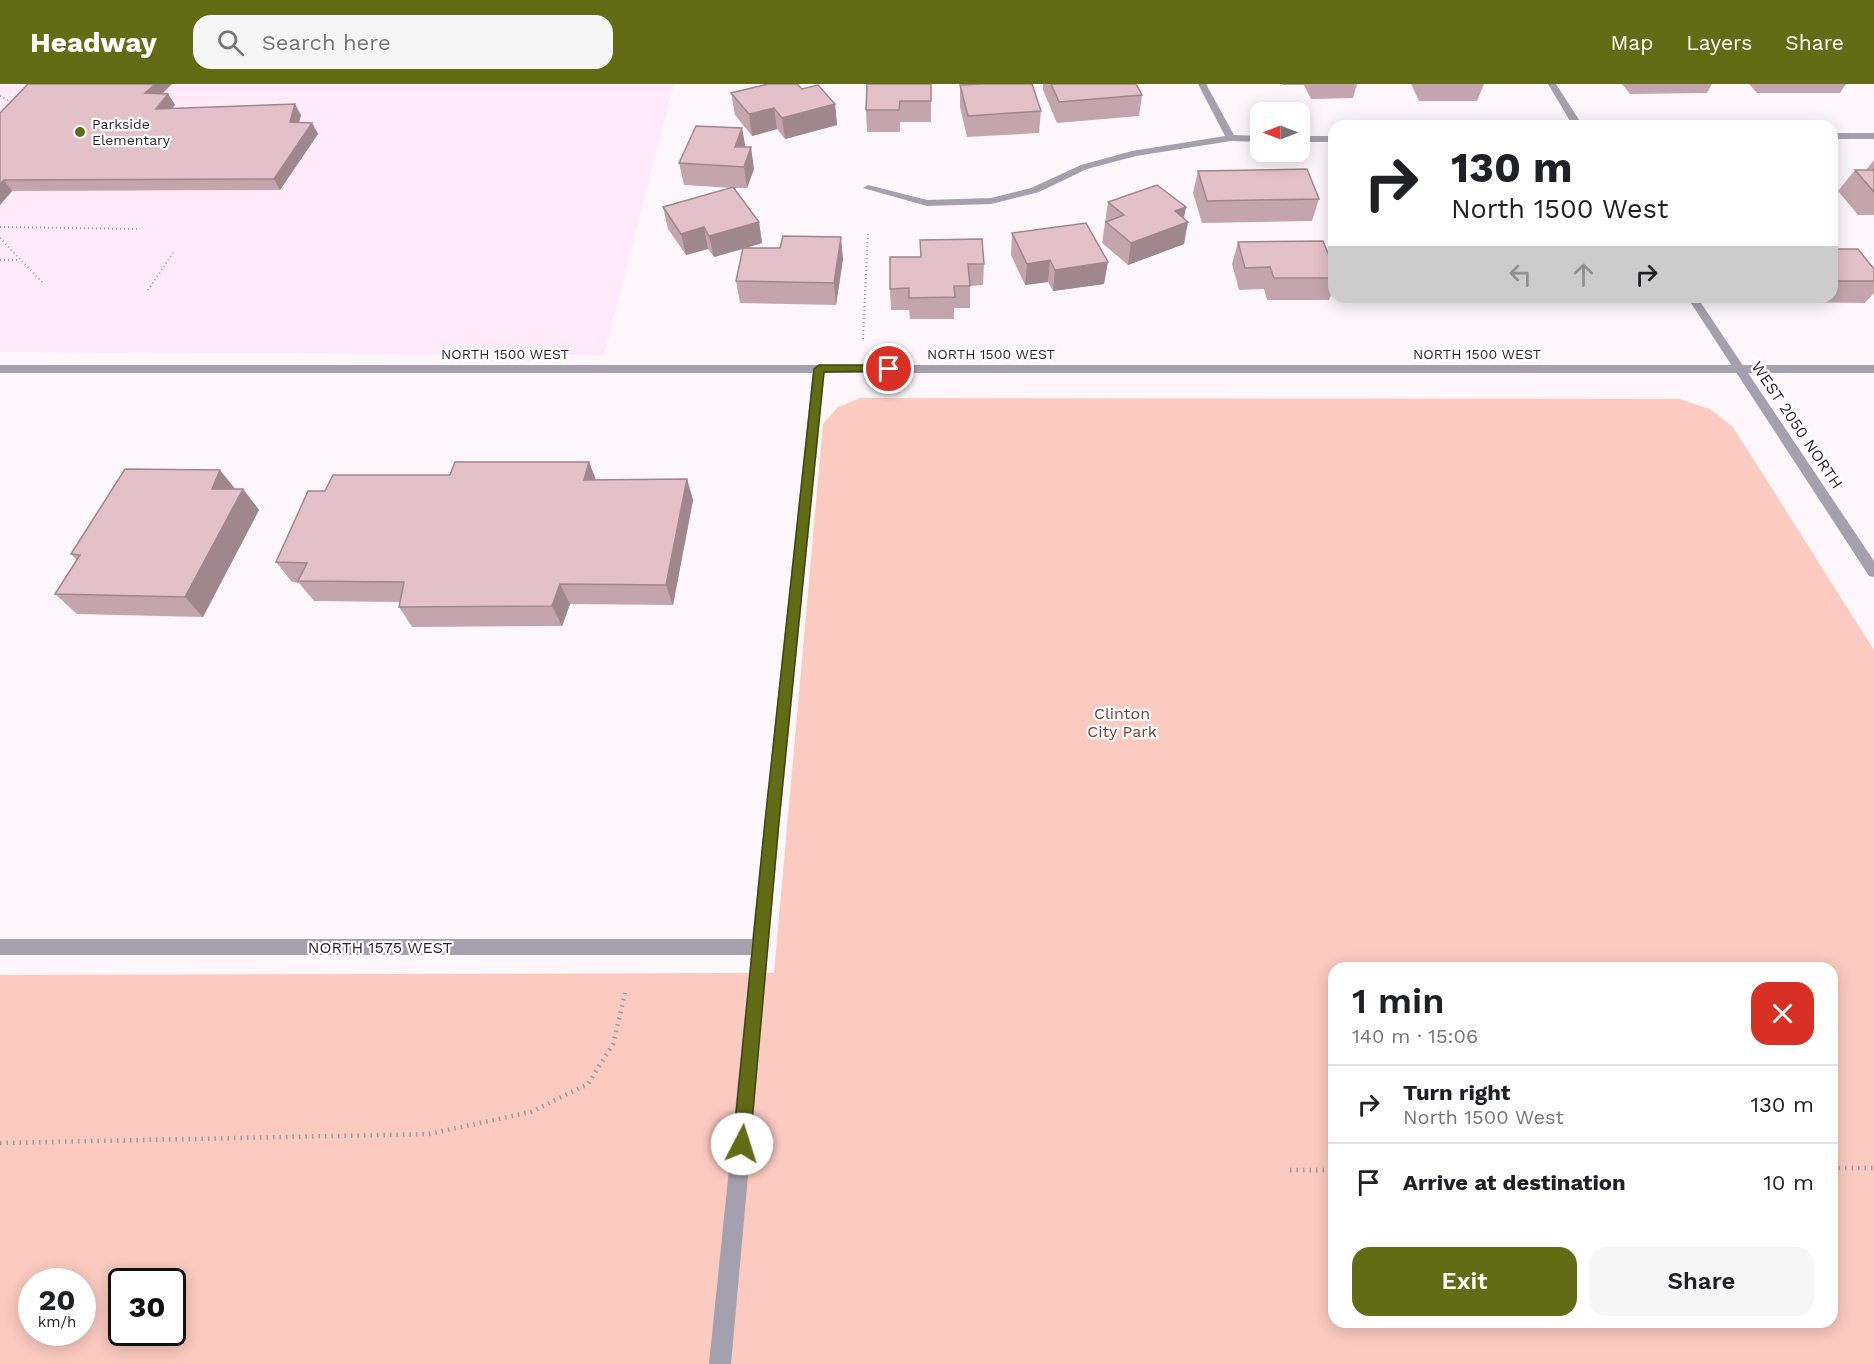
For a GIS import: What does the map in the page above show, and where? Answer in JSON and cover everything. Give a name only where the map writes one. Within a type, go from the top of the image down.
[{"type":"street","points":[[1202,84],[1230,138]]},
{"type":"street","points":[[1552,84],[1574,120]]},
{"type":"street","points":[[1838,136],[1874,136]]},
{"type":"street","points":[[868,188],[927,203],[991,201],[1035,190],[1084,166],[1135,153],[1230,138],[1250,139]]},
{"type":"street","points":[[1310,139],[1328,139]]},
{"type":"street","name":"WEST 2050 NORTH","points":[[1696,303],[1874,572]]},
{"type":"street","name":"NORTH 1500 WEST","points":[[0,369],[1874,369]]},
{"type":"street","points":[[720,1364],[759,948],[819,369]]},
{"type":"street","name":"NORTH 1575 WEST","points":[[0,947],[759,948]]},
{"type":"path","points":[[0,96],[15,104]]},
{"type":"path","points":[[7,112],[21,97]]},
{"type":"path","points":[[0,227],[138,229]]},
{"type":"path","points":[[863,340],[868,232]]},
{"type":"path","points":[[0,238],[43,283]]},
{"type":"path","points":[[148,290],[172,253]]},
{"type":"path","points":[[0,260],[20,260]]},
{"type":"path","points":[[0,1143],[429,1134],[531,1112],[588,1084],[613,1044],[625,993]]},
{"type":"path","points":[[1838,1168],[1874,1168]]},
{"type":"path","points":[[1290,1170],[1328,1170]]},
{"type":"shaded area","points":[[0,84],[674,84],[604,355],[0,352]]},
{"type":"green space","name":"Clinton City Park","points":[[860,398],[1679,399],[1710,409],[1733,427],[1874,650],[1874,1364],[0,1364],[0,975],[774,973],[823,424],[838,407]]},
{"type":"building","points":[[28,84],[155,84],[145,93],[168,94],[156,109],[295,104],[290,122],[312,123],[274,179],[4,180],[0,184],[0,113]]},
{"type":"building","points":[[768,84],[797,84],[802,89],[818,85],[835,104],[782,118],[774,108],[749,114],[731,93]]},
{"type":"building","points":[[867,84],[931,84],[931,101],[900,101],[899,110],[866,110]]},
{"type":"building","points":[[1032,84],[1041,111],[968,116],[960,85]]},
{"type":"building","points":[[1051,84],[1136,84],[1142,95],[1059,102]]},
{"type":"building","points":[[696,126],[742,128],[735,147],[751,147],[744,167],[679,163]]},
{"type":"building","points":[[1307,169],[1319,199],[1207,201],[1198,171]]},
{"type":"building","points":[[1855,170],[1874,170],[1874,192]]},
{"type":"building","points":[[1157,185],[1186,207],[1175,211],[1188,222],[1131,243],[1106,222],[1124,215],[1108,202]]},
{"type":"building","points":[[733,187],[759,222],[709,236],[704,227],[681,234],[663,207]]},
{"type":"building","points":[[1086,223],[1108,262],[1055,270],[1050,260],[1027,264],[1012,233]]},
{"type":"building","points":[[783,236],[841,237],[834,283],[736,281],[743,248],[780,248]]},
{"type":"building","points":[[982,239],[984,264],[968,264],[970,286],[954,286],[955,297],[909,298],[909,288],[890,289],[890,257],[921,257],[920,240]]},
{"type":"building","points":[[1323,241],[1328,253],[1328,278],[1274,278],[1270,267],[1245,268],[1238,242]]},
{"type":"building","points":[[1838,249],[1858,249],[1874,269],[1874,281],[1838,281]]},
{"type":"building","points":[[455,462],[589,462],[584,480],[687,479],[666,585],[560,584],[552,606],[399,607],[404,582],[298,581],[307,563],[276,562],[308,491],[325,491],[333,475],[450,475]]},
{"type":"building","points":[[125,469],[220,470],[212,489],[243,489],[185,597],[55,594],[80,555],[71,554]]},
{"type":"place","name":"Parkside Elementary","points":[[80,132]]},
{"type":"route","points":[[742,1144],[759,948],[819,369],[889,369]]}]
